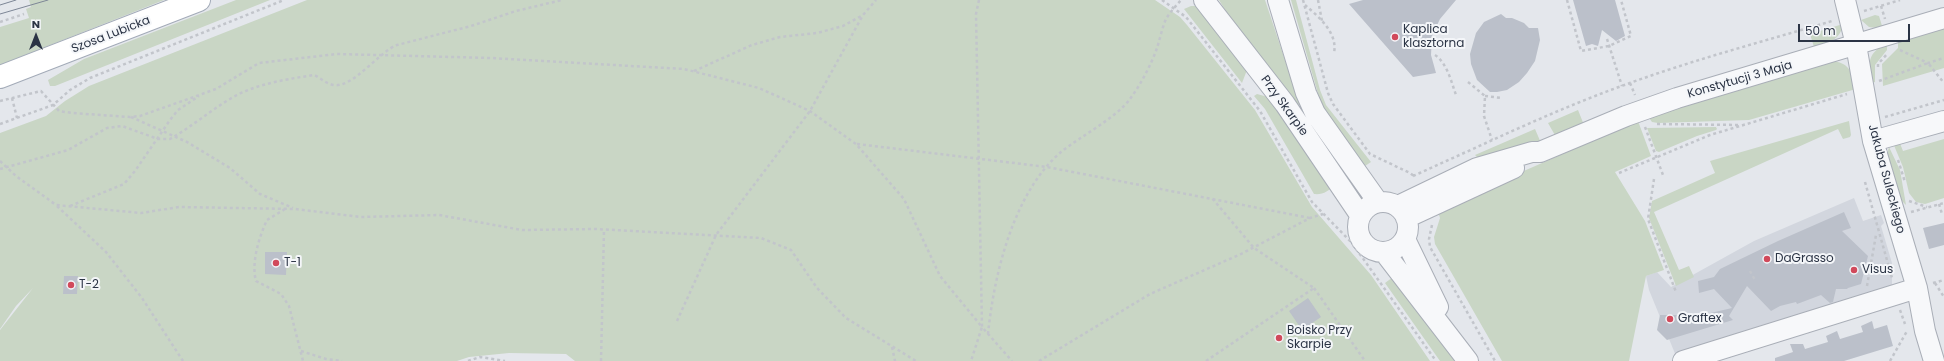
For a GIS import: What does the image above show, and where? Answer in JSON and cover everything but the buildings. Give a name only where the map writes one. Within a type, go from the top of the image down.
[{"type":"main road","name":"Szosa Lubicka","points":[[0,77],[199,0]]},
{"type":"street","name":"Przy Skarpie","points":[[1204,0],[1284,104],[1360,215]]},
{"type":"street","name":"Przy Skarpie","points":[[1278,0],[1306,93],[1312,107],[1373,195]]},
{"type":"street","name":"Jakuba Suleckiego","points":[[1848,8],[1856,45],[1871,85],[1873,141],[1895,217],[1926,286],[1925,331],[1934,361]]},
{"type":"street","name":"Konstytucji 3 Maja","points":[[1406,208],[1477,168],[1532,152],[1540,152],[1648,120],[1677,98],[1944,18]]},
{"type":"street","points":[[1873,141],[1944,121]]},
{"type":"street","points":[[1373,195],[1401,198],[1406,208],[1408,229],[1405,239],[1396,248],[1384,252],[1371,249],[1361,240],[1357,228],[1360,215],[1373,195]]},
{"type":"street","points":[[1405,239],[1463,354]]},
{"type":"street","points":[[1384,252],[1463,354]]},
{"type":"street","points":[[1683,361],[1926,286]]},
{"type":"path","points":[[0,124],[53,105],[70,90],[90,78],[284,0]]},
{"type":"path","points":[[0,169],[68,150],[107,128],[122,126],[158,139],[170,139],[243,93],[282,79],[314,75],[324,82],[334,85],[341,85],[371,66],[390,47],[472,26],[516,11],[562,0]]},
{"type":"path","points":[[677,321],[716,235],[810,111],[863,15],[876,0]]},
{"type":"path","points":[[971,361],[982,327],[976,14],[979,0]]},
{"type":"path","points":[[1162,0],[1186,17],[1260,111],[1312,202],[1352,243],[1436,361]]},
{"type":"path","points":[[988,334],[997,277],[1009,238],[1024,201],[1047,167],[1060,153],[1115,113],[1130,100],[1156,50],[1166,19],[1181,0]]},
{"type":"path","points":[[1303,0],[1332,100],[1370,154],[1414,176],[1492,140],[1630,83],[1848,8],[1900,0]]},
{"type":"path","points":[[1318,0],[1322,21]]},
{"type":"path","points":[[1567,0],[1581,51],[1609,46],[1631,36],[1621,0]]},
{"type":"path","points":[[1305,5],[1322,21],[1332,36],[1335,47],[1334,53]]},
{"type":"path","points":[[0,22],[24,14]]},
{"type":"path","points":[[694,71],[752,45],[780,38],[817,33],[843,26],[863,15]]},
{"type":"path","points":[[1607,39],[1622,86]]},
{"type":"path","points":[[1436,41],[1462,45]]},
{"type":"path","points":[[1893,47],[1928,62],[1944,83]]},
{"type":"path","points":[[0,101],[41,91],[59,111],[130,117],[140,116],[216,89],[259,63],[337,54],[491,58],[684,69],[694,71],[759,88],[810,111],[856,144],[904,198],[940,276],[1012,361]]},
{"type":"path","points":[[1435,55],[1441,59],[1445,66],[1456,95]]},
{"type":"path","points":[[1619,173],[1710,134],[1871,85],[1928,62],[1944,58]]},
{"type":"path","points":[[1468,82],[1485,96],[1502,98]]},
{"type":"path","points":[[1630,83],[1648,120]]},
{"type":"path","points":[[68,206],[124,184],[135,172],[178,110],[201,94]]},
{"type":"path","points":[[1485,96],[1484,116],[1492,140]]},
{"type":"path","points":[[12,98],[17,118]]},
{"type":"path","points":[[1883,118],[1944,100]]},
{"type":"path","points":[[130,117],[174,136],[230,168],[260,194],[295,209]]},
{"type":"path","points":[[1648,120],[1743,125]]},
{"type":"path","points":[[1648,120],[1645,125],[1663,175]]},
{"type":"path","points":[[856,144],[1047,167],[1310,218]]},
{"type":"path","points":[[0,161],[16,176],[56,205],[106,252],[142,298],[183,361]]},
{"type":"path","points":[[1654,179],[1648,219],[1676,292]]},
{"type":"path","points":[[1865,182],[1909,338]]},
{"type":"path","points":[[1212,198],[1254,248],[1314,288],[1365,361]]},
{"type":"path","points":[[1908,200],[1927,208]]},
{"type":"path","points":[[1895,217],[1944,203]]},
{"type":"path","points":[[1939,204],[1942,214]]},
{"type":"path","points":[[56,205],[141,213],[179,207],[295,209],[361,217],[439,215],[522,230],[604,230],[761,238],[790,250],[817,288],[846,318],[916,361]]},
{"type":"path","points":[[286,209],[267,220],[255,261],[254,274],[256,281],[281,294],[289,306],[303,361]]},
{"type":"path","points":[[1039,361],[1150,294],[1254,248],[1310,218],[1323,214]]},
{"type":"path","points":[[1432,225],[1429,240],[1430,247],[1495,361]]},
{"type":"path","points":[[601,361],[604,230]]},
{"type":"path","points":[[1864,305],[1876,235]]},
{"type":"path","points":[[1750,271],[1755,280]]},
{"type":"path","points":[[1926,286],[1944,297]]},
{"type":"path","points":[[1206,361],[1314,288]]},
{"type":"path","points":[[1890,361],[1907,331]]},
{"type":"path","points":[[891,346],[895,361]]},
{"type":"path","points":[[301,351],[326,359],[342,361]]},
{"type":"path","points":[[468,361],[480,357],[505,361]]},
{"type":"shaded area","points":[[1854,198],[1863,221],[1881,215],[1884,223],[1881,226],[1892,263],[1892,294],[1676,356],[1649,290],[1646,276],[1657,272],[1671,287],[1754,241]]},
{"type":"green space","points":[[29,0],[164,0],[0,65],[0,27],[29,18],[26,9],[31,7]]},
{"type":"green space","points":[[236,0],[270,0],[55,86],[50,86],[48,80],[84,59]]},
{"type":"green space","points":[[307,0],[1155,0],[1180,17],[1255,110],[1312,207],[1371,275],[1430,361],[575,361],[566,354],[509,353],[469,357],[457,361],[0,361],[0,330],[33,288],[16,306],[0,329],[0,133],[46,116],[65,101],[89,86]]},
{"type":"green space","points":[[1219,0],[1265,0],[1300,105],[1295,104],[1232,21]]},
{"type":"green space","points":[[1291,0],[1296,0],[1320,90],[1326,105],[1371,162],[1365,166],[1321,104]]},
{"type":"green space","points":[[1191,6],[1197,6],[1247,70],[1242,83],[1184,9]]},
{"type":"green space","points":[[1875,15],[1879,16],[1883,29],[1869,27],[1861,20]]},
{"type":"green space","points":[[1843,24],[1842,30],[1833,40],[1814,47],[1810,34]]},
{"type":"green space","points":[[1944,27],[1944,68],[1883,86],[1882,64],[1898,48],[1898,42]]},
{"type":"green space","points":[[1887,43],[1887,50],[1875,65],[1875,82],[1871,83],[1869,70],[1870,59],[1880,47]]},
{"type":"green space","points":[[1834,61],[1840,62],[1850,70],[1856,89],[1749,120],[1658,123],[1652,122],[1649,118],[1743,87]]},
{"type":"green space","points":[[1257,94],[1268,97],[1334,185],[1328,191],[1320,194],[1314,194],[1265,109],[1254,96]]},
{"type":"green space","points":[[1578,110],[1584,125],[1556,137],[1548,123]]},
{"type":"green space","points":[[1638,121],[1651,156],[1615,172],[1645,221],[1664,270],[1646,276],[1629,361],[1502,361],[1435,244],[1434,237],[1440,218],[1437,209]]},
{"type":"green space","points":[[1849,121],[1850,137],[1843,139],[1838,129],[1654,212],[1679,270],[1689,266],[1694,277],[1676,286],[1649,218],[1652,201],[1715,173],[1710,161]]},
{"type":"green space","points":[[1716,127],[1716,130],[1697,136],[1659,152],[1656,151],[1647,128]]},
{"type":"green space","points":[[1535,129],[1541,143],[1478,158],[1475,155]]},
{"type":"green space","points":[[1944,139],[1944,198],[1925,204],[1916,202],[1909,193],[1903,167],[1893,143],[1899,141],[1903,151]]},
{"type":"green space","points":[[1889,147],[1900,170],[1906,205],[1901,200],[1887,155]]},
{"type":"green space","points":[[1397,274],[1458,361],[1440,361],[1385,283]]},
{"type":"tram line","points":[[0,5],[16,0]]},
{"type":"tram line","points":[[0,14],[48,0]]},
{"type":"place","name":"Kaplica klasztorna","points":[[1395,37]]},
{"type":"place","name":"DaGrasso","points":[[1767,259]]},
{"type":"place","name":"T-1","points":[[276,263]]},
{"type":"place","name":"Visus","points":[[1854,270]]},
{"type":"place","name":"T-2","points":[[71,285]]},
{"type":"place","name":"Graftex","points":[[1670,319]]},
{"type":"place","name":"Boisko Przy Skarpie","points":[[1279,338]]}]
